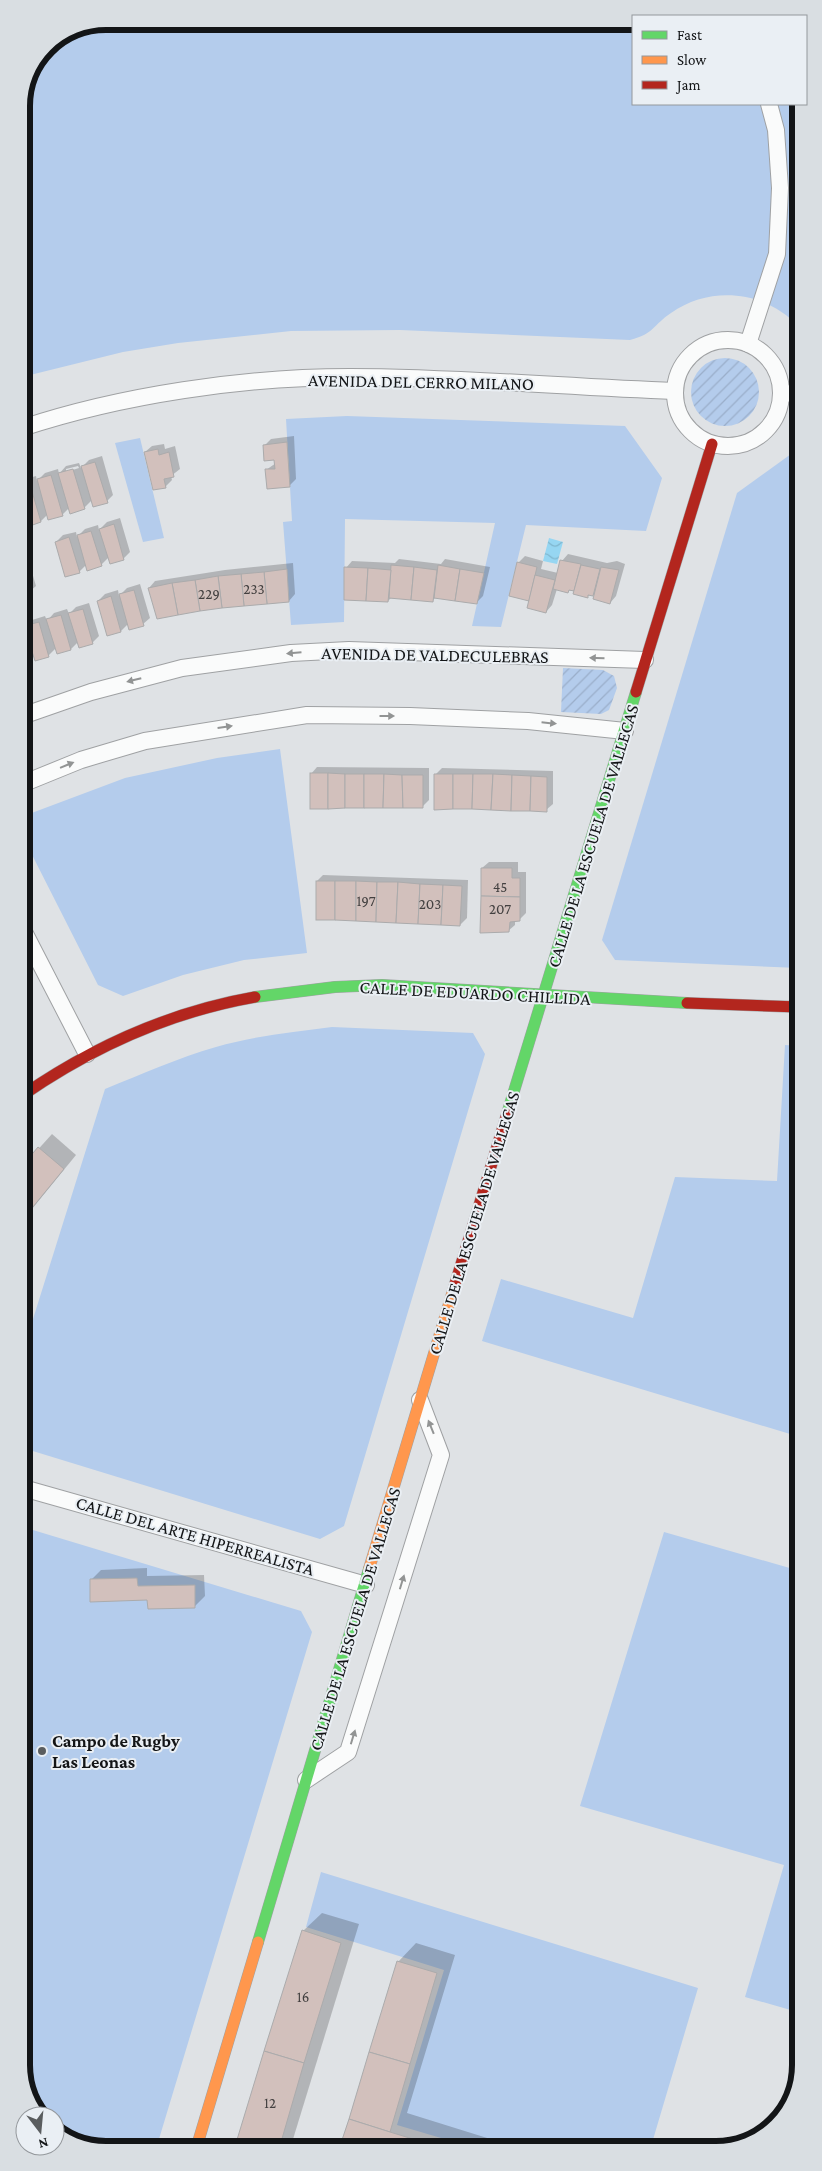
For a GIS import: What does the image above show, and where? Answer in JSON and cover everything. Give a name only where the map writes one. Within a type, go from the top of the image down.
[{"type":"street","points":[[748,344],[777,254],[780,188],[776,130],[769,105]]},
{"type":"street","points":[[732,340],[748,344],[762,352],[772,364],[779,378],[781,393],[778,409],[771,424],[759,435],[745,443],[728,446],[712,444],[696,436],[684,424],[677,408],[674,391],[678,374],[686,360],[699,348],[715,342],[732,340]]},
{"type":"street","name":"AVENIDA DEL CERRO MILANO","points":[[30,426],[93,408],[178,392],[252,383],[338,377],[442,379],[674,391]]},
{"type":"street","points":[[781,393],[792,394]]},
{"type":"street","name":"CALLE DE LA ESCUELA DE VALLECAS","points":[[198,2141],[420,1400],[712,444]]},
{"type":"street","name":"AVENIDA DE VALDECULEBRAS","points":[[30,713],[92,692],[182,668],[291,653],[349,650],[645,660]]},
{"type":"street","points":[[30,781],[80,760],[145,741],[307,716],[410,716],[528,721],[625,731]]},
{"type":"street","points":[[30,944],[87,1054]]},
{"type":"street","name":"CALLE DE EDUARDO CHILLIDA","points":[[30,1091],[87,1054],[145,1028],[194,1010],[247,999],[318,989],[383,985],[544,996],[792,1007]]},
{"type":"street","name":"CALLE DE LA ESCUELA DE VALLECAS","points":[[306,1780],[348,1752],[441,1455],[420,1400]]},
{"type":"street","name":"CALLE DEL ARTE HIPERREALISTA","points":[[30,1490],[366,1585]]},
{"type":"shaded area","points":[[106,30],[632,30],[632,105],[792,105],[792,320],[770,305],[754,299],[720,296],[703,298],[687,304],[665,317],[649,332],[630,340],[400,330],[291,331],[178,343],[123,352],[30,375],[30,101],[38,72],[46,60],[56,49],[77,36],[91,31]]},
{"type":"shaded area","points":[[725,358],[738,361],[749,368],[756,379],[759,392],[756,405],[749,416],[738,423],[725,426],[712,423],[701,416],[694,405],[691,392],[694,379],[701,368],[712,361]]},
{"type":"shaded area","points":[[347,416],[625,426],[662,478],[646,531],[526,525],[501,627],[472,626],[495,523],[345,519],[344,622],[291,625],[283,522],[292,521],[286,419]]},
{"type":"shaded area","points":[[140,438],[164,538],[143,542],[115,443]]},
{"type":"shaded area","points":[[792,453],[792,968],[615,960],[602,940],[737,493]]},
{"type":"shaded area","points":[[563,668],[603,670],[614,676],[617,688],[609,710],[601,714],[561,712]]},
{"type":"shaded area","points":[[280,749],[307,953],[244,960],[183,975],[123,996],[98,985],[30,851],[30,814],[125,778],[217,758]]},
{"type":"shaded area","points":[[332,1027],[473,1033],[485,1054],[344,1526],[320,1539],[30,1450],[30,1329],[105,1089],[202,1051],[230,1043]]},
{"type":"shaded area","points":[[785,1045],[792,1046],[792,1435],[482,1341],[501,1279],[633,1318],[675,1177],[777,1181]]},
{"type":"shaded area","points":[[30,1529],[301,1611],[312,1632],[158,2141],[91,2140],[65,2129],[65,2106],[42,2106],[33,2085],[30,2065]]},
{"type":"shaded area","points":[[664,1532],[792,1569],[792,2010],[745,1997],[784,1865],[580,1806]]},
{"type":"shaded area","points":[[321,1872],[698,1988],[653,2141],[451,2141],[397,2125],[444,1970],[306,1927]]},
{"type":"water","points":[[549,538],[563,542],[557,564],[543,561]]},
{"type":"building","points":[[287,442],[290,487],[267,489],[265,469],[275,469],[274,460],[264,461],[263,445]]},
{"type":"building","points":[[158,449],[159,455],[169,452],[174,477],[164,479],[166,488],[153,490],[144,452]]},
{"type":"building","points":[[95,462],[108,503],[93,507],[81,466]]},
{"type":"building","points":[[73,469],[85,509],[70,514],[58,473]]},
{"type":"building","points":[[51,475],[63,516],[48,520],[37,479]]},
{"type":"building","points":[[30,484],[41,522],[30,526]]},
{"type":"building","points":[[114,524],[124,560],[110,564],[99,529]]},
{"type":"building","points":[[91,531],[102,566],[87,571],[77,535]]},
{"type":"building","points":[[69,537],[80,573],[65,577],[55,542]]},
{"type":"building","points":[[560,560],[581,564],[574,591],[569,590],[568,593],[553,589]]},
{"type":"building","points":[[517,562],[537,567],[529,601],[509,596]]},
{"type":"building","points":[[391,565],[414,567],[411,600],[389,598]]},
{"type":"building","points":[[438,565],[460,569],[455,601],[434,598]]},
{"type":"building","points":[[581,565],[600,569],[593,596],[588,595],[588,598],[573,594]]},
{"type":"building","points":[[344,567],[368,568],[366,601],[344,600]]},
{"type":"building","points":[[414,567],[437,570],[433,602],[411,600]]},
{"type":"building","points":[[601,567],[619,570],[610,604],[593,599]]},
{"type":"building","points":[[368,568],[391,570],[388,602],[366,601]]},
{"type":"building","points":[[287,569],[289,602],[267,604],[264,572]]},
{"type":"building","points":[[460,569],[484,573],[477,604],[455,601]]},
{"type":"building","points":[[264,572],[267,604],[244,606],[241,574]]},
{"type":"building","points":[[241,574],[244,606],[222,608],[218,576]]},
{"type":"building","points":[[535,575],[555,580],[546,613],[527,608]]},
{"type":"building","points":[[218,576],[222,608],[200,611],[195,580]]},
{"type":"building","points":[[195,580],[200,611],[178,615],[172,583]]},
{"type":"building","points":[[172,583],[178,615],[157,619],[148,588]]},
{"type":"building","points":[[134,590],[144,626],[129,630],[119,594]]},
{"type":"building","points":[[111,596],[121,632],[107,636],[97,601]]},
{"type":"building","points":[[83,609],[93,644],[79,648],[68,613]]},
{"type":"building","points":[[61,615],[71,650],[57,654],[46,619]]},
{"type":"building","points":[[39,622],[49,657],[35,661],[30,645],[30,624]]},
{"type":"building","points":[[310,773],[328,773],[328,809],[310,809]]},
{"type":"building","points":[[328,773],[345,774],[345,808],[328,809]]},
{"type":"building","points":[[345,774],[364,774],[364,808],[345,808]]},
{"type":"building","points":[[364,774],[384,774],[383,808],[364,808]]},
{"type":"building","points":[[384,774],[402,775],[403,808],[383,808]]},
{"type":"building","points":[[434,774],[453,774],[453,809],[434,810]]},
{"type":"building","points":[[453,774],[473,774],[472,809],[453,809]]},
{"type":"building","points":[[473,774],[493,774],[491,810],[472,809]]},
{"type":"building","points":[[493,774],[512,775],[511,811],[491,810]]},
{"type":"building","points":[[402,775],[423,775],[423,808],[403,808]]},
{"type":"building","points":[[512,775],[531,776],[530,811],[511,811]]},
{"type":"building","points":[[531,776],[547,777],[547,812],[530,811]]},
{"type":"building","points":[[481,868],[512,868],[512,878],[520,878],[520,897],[481,896]]},
{"type":"building","points":[[316,881],[335,881],[335,920],[316,920]]},
{"type":"building","points":[[335,881],[356,881],[356,921],[335,920]]},
{"type":"building","points":[[356,881],[377,882],[376,922],[356,921]]},
{"type":"building","points":[[377,882],[398,882],[396,923],[376,922]]},
{"type":"building","points":[[398,882],[420,884],[418,924],[396,923]]},
{"type":"building","points":[[420,884],[443,885],[441,925],[418,924]]},
{"type":"building","points":[[443,885],[462,886],[460,926],[441,925]]},
{"type":"building","points":[[481,896],[520,897],[520,921],[510,922],[509,932],[480,933]]},
{"type":"building","points":[[38,1147],[64,1169],[30,1210],[30,1157]]},
{"type":"building","points":[[137,1578],[138,1586],[195,1585],[195,1608],[148,1609],[147,1600],[90,1602],[90,1579]]},
{"type":"building","points":[[302,1930],[341,1943],[304,2063],[264,2051]]},
{"type":"building","points":[[397,1961],[437,1973],[410,2064],[369,2052]]},
{"type":"building","points":[[264,2051],[304,2063],[281,2141],[237,2141]]},
{"type":"building","points":[[369,2052],[410,2064],[390,2132],[349,2119]]},
{"type":"building","points":[[349,2119],[419,2141],[342,2141]]},
{"type":"traffic: fast","points":[[507,1114],[636,692]]},
{"type":"traffic: fast","points":[[255,997],[335,987],[382,985],[687,1003]]},
{"type":"traffic: fast","points":[[258,1942],[369,1569]]},
{"type":"traffic: slow","points":[[369,1569],[455,1284]]},
{"type":"traffic: slow","points":[[198,2141],[258,1942]]},
{"type":"traffic: jam","points":[[636,692],[712,444]]},
{"type":"traffic: jam","points":[[30,1090],[77,1061],[134,1033],[193,1012],[255,997]]},
{"type":"traffic: jam","points":[[687,1003],[792,1007]]},
{"type":"traffic: jam","points":[[455,1284],[507,1114]]},
{"type":"place","name":"Campo de Rugby Las Leonas","points":[[42,1751]]}]
